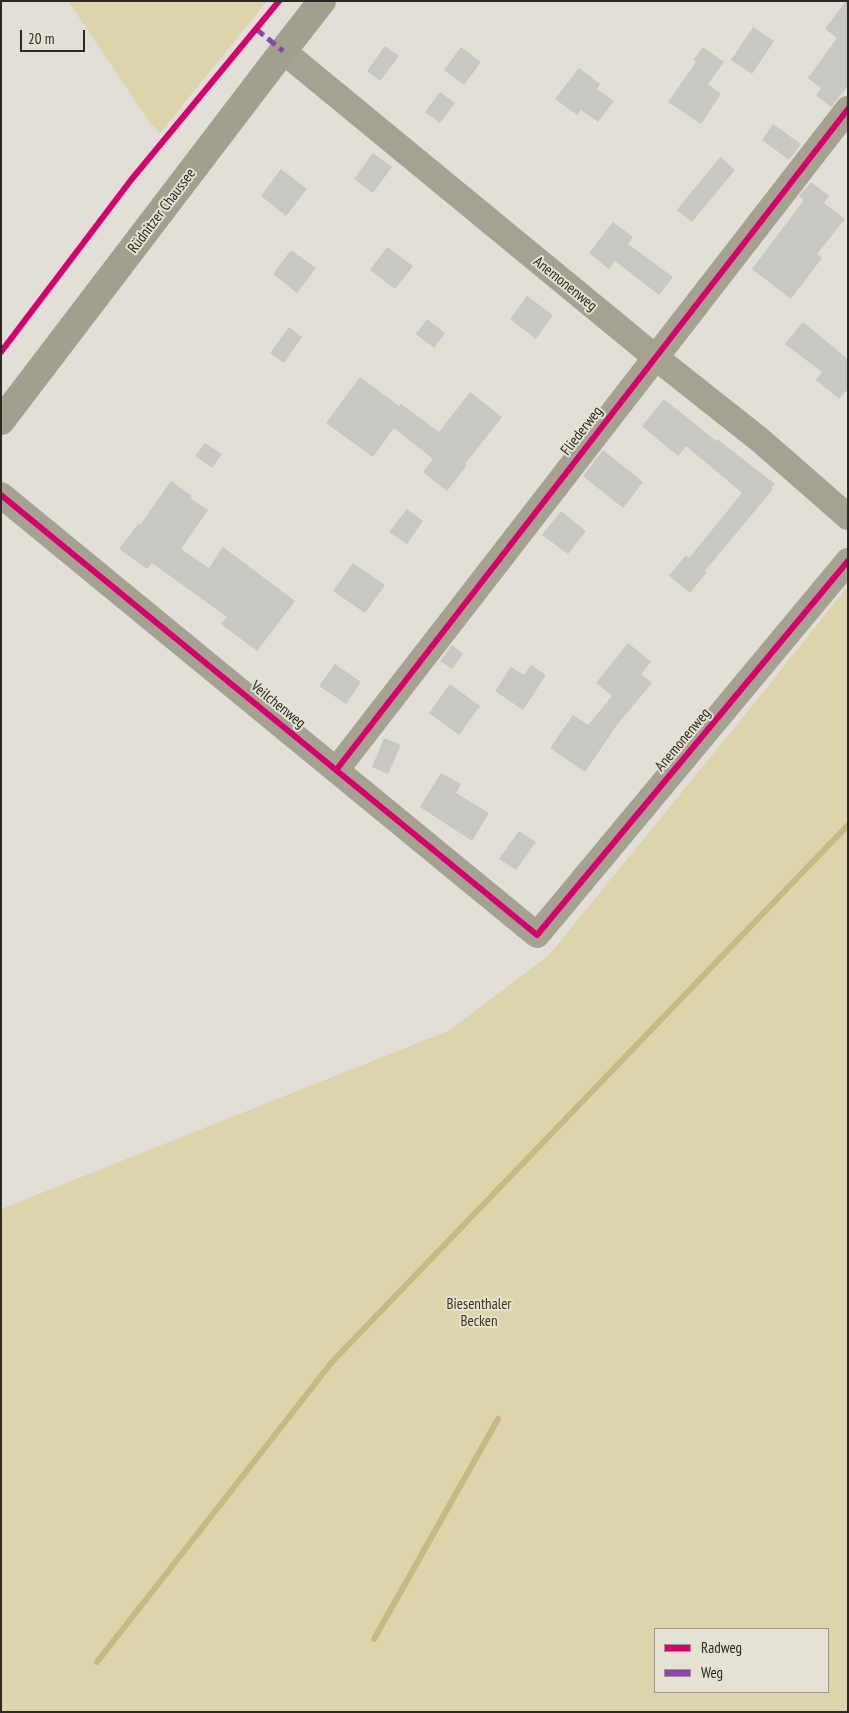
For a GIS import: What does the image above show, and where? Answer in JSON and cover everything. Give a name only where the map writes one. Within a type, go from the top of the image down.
[{"type":"main road","name":"Rüdnitzer Chaussee","points":[[1,421],[322,1]]},
{"type":"street","name":"Anemonenweg","points":[[283,51],[655,357],[760,440],[848,517]]},
{"type":"street","name":"Fliederweg","points":[[336,769],[848,109]]},
{"type":"street","name":"Veilchenweg","points":[[1,495],[537,935]]},
{"type":"street","name":"Anemonenweg","points":[[537,935],[848,561]]},
{"type":"green space","points":[[68,1],[267,1],[160,133],[150,123]]},
{"type":"green space","name":"Biesenthaler Becken","points":[[848,586],[848,1712],[1,1712],[1,1209],[450,1030],[549,955]]},
{"type":"building","points":[[846,1],[848,1],[848,86],[831,107],[816,95],[821,88],[808,78],[837,38],[825,29]]},
{"type":"building","points":[[753,27],[774,41],[752,74],[731,60]]},
{"type":"building","points":[[385,46],[399,56],[380,81],[367,71]]},
{"type":"building","points":[[461,47],[481,62],[464,85],[444,70]]},
{"type":"building","points":[[703,47],[724,62],[708,84],[721,94],[701,124],[668,102],[696,62],[693,60]]},
{"type":"building","points":[[579,68],[600,84],[597,89],[614,101],[598,122],[581,110],[577,115],[555,99]]},
{"type":"building","points":[[440,92],[455,103],[440,123],[425,112]]},
{"type":"building","points":[[773,124],[801,144],[789,160],[762,140]]},
{"type":"building","points":[[373,153],[392,167],[373,193],[354,179]]},
{"type":"building","points":[[720,157],[735,170],[692,222],[677,210]]},
{"type":"building","points":[[281,169],[307,189],[286,216],[261,196]]},
{"type":"building","points":[[811,182],[829,196],[824,203],[845,219],[817,254],[822,258],[791,299],[752,269],[804,200],[799,196]]},
{"type":"building","points":[[613,222],[633,237],[628,244],[673,277],[659,295],[615,261],[609,269],[589,253]]},
{"type":"building","points":[[387,247],[413,266],[395,289],[370,270]]},
{"type":"building","points":[[291,250],[316,268],[297,293],[273,274]]},
{"type":"building","points":[[527,296],[553,315],[536,339],[510,319]]},
{"type":"building","points":[[427,319],[445,333],[434,348],[416,334]]},
{"type":"building","points":[[803,322],[848,359],[848,389],[839,399],[816,380],[822,372],[785,344]]},
{"type":"building","points":[[289,327],[302,337],[284,363],[270,353]]},
{"type":"building","points":[[360,377],[399,406],[401,404],[439,432],[470,392],[502,417],[465,464],[467,465],[447,491],[423,472],[433,459],[394,428],[373,457],[326,423]]},
{"type":"building","points":[[664,399],[716,441],[717,439],[775,484],[771,488],[773,489],[705,571],[707,572],[690,593],[669,576],[686,555],[689,558],[742,493],[686,446],[678,456],[642,426]]},
{"type":"building","points":[[205,443],[222,454],[212,468],[195,456]]},
{"type":"building","points":[[603,450],[643,482],[623,508],[583,476]]},
{"type":"building","points":[[171,481],[192,496],[190,498],[208,510],[181,549],[209,568],[223,547],[295,601],[257,651],[221,624],[227,617],[152,563],[147,569],[119,549],[138,524],[140,525]]},
{"type":"building","points":[[407,509],[423,521],[407,544],[389,532]]},
{"type":"building","points":[[561,511],[586,531],[568,554],[542,535]]},
{"type":"building","points":[[353,563],[385,585],[365,613],[333,591]]},
{"type":"building","points":[[628,643],[651,662],[641,674],[652,683],[617,725],[585,772],[550,748],[573,715],[588,725],[612,696],[596,683]]},
{"type":"building","points":[[452,645],[463,654],[452,669],[440,661]]},
{"type":"building","points":[[335,664],[361,682],[346,704],[319,686]]},
{"type":"building","points":[[531,665],[546,675],[523,710],[495,691],[511,667],[524,675]]},
{"type":"building","points":[[450,684],[480,706],[459,735],[429,713]]},
{"type":"building","points":[[384,738],[401,745],[388,774],[372,767]]},
{"type":"building","points":[[441,773],[461,784],[456,793],[489,813],[472,841],[420,807]]},
{"type":"building","points":[[519,831],[536,842],[516,870],[499,859]]},
{"type":"waterway","points":[[97,1662],[332,1362],[848,825]]},
{"type":"waterway","points":[[374,1639],[498,1419]]},
{"type":"marked path","points":[[256,29],[283,51]]},
{"type":"cycle path","points":[[1,352],[131,180],[279,1]]},
{"type":"cycle path","points":[[337,769],[848,109]]},
{"type":"cycle path","points":[[1,495],[537,935],[848,561]]}]
